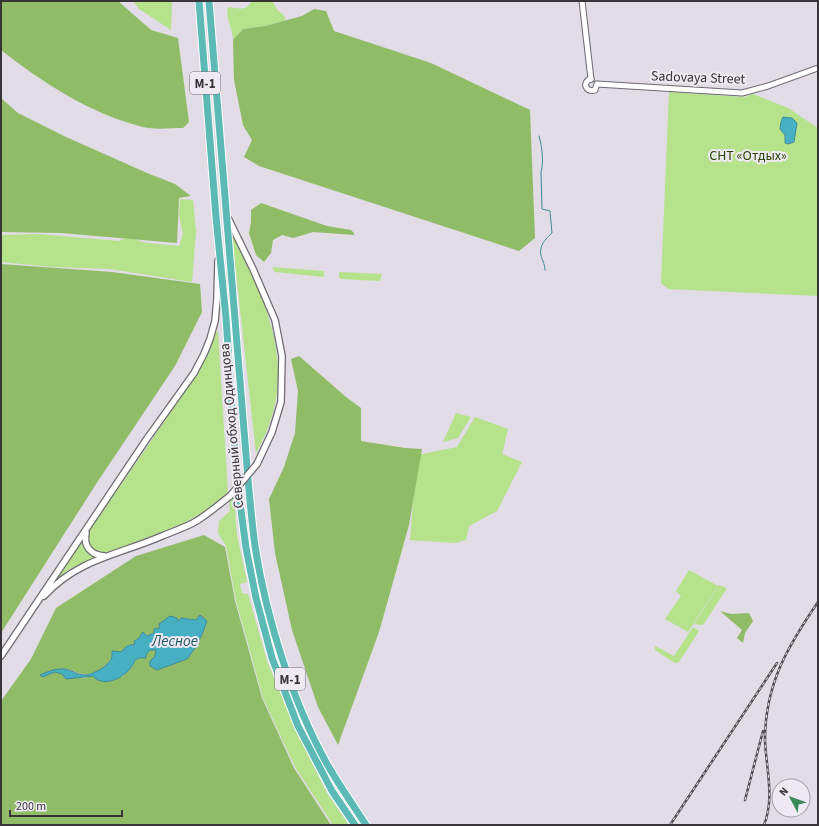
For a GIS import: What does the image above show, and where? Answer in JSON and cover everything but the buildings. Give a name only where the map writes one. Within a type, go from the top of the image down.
[{"type":"highway","name":"Северный обход Одинцова","points":[[199,1],[226,318],[237,480],[246,548],[256,598],[272,658],[298,726],[332,791],[355,825]]},
{"type":"highway","name":"Северный обход Одинцова","points":[[209,1],[248,479],[255,545],[266,599],[286,669],[306,722],[326,763],[366,825]]},
{"type":"main road","name":"М-1","points":[[20,626],[39,601],[60,580],[85,565],[161,537],[194,522],[230,496],[257,464],[272,432],[280,402],[282,356],[275,320],[227,216]]},
{"type":"main road","name":"М-1","points":[[1,656],[146,440],[194,374],[204,354],[215,321],[217,299],[218,235]]},
{"type":"main road","points":[[89,525],[85,537],[85,544],[88,549],[98,556],[110,555]]},
{"type":"street","points":[[582,1],[591,79]]},
{"type":"street","name":"Sadovaya Street","points":[[597,84],[742,93],[768,86],[818,68]]},
{"type":"street","points":[[591,79],[595,80],[597,84],[594,90],[591,91],[587,90],[585,87],[585,83],[591,79]]},
{"type":"green space","points":[[1,1],[118,1],[151,30],[178,38],[189,122],[183,128],[158,129],[143,127],[105,114],[68,96],[1,50]]},
{"type":"green space","points":[[133,1],[172,1],[171,30],[139,9]]},
{"type":"green space","points":[[252,1],[272,1],[286,20],[265,26],[243,29],[233,40],[228,19],[228,7],[244,8],[247,7]]},
{"type":"green space","points":[[314,9],[326,11],[334,31],[431,63],[530,110],[535,238],[519,251],[259,166],[244,157],[252,140],[243,125],[234,80],[233,40],[243,29],[265,26],[302,16]]},
{"type":"green space","name":"СНТ «Отдых»","points":[[669,92],[745,97],[753,94],[788,108],[818,128],[818,296],[668,289],[661,283]]},
{"type":"green space","points":[[1,98],[18,113],[66,137],[175,184],[191,196],[179,198],[177,243],[61,233],[1,232]]},
{"type":"green space","points":[[180,199],[193,200],[196,231],[192,282],[110,269],[53,267],[1,262],[1,235],[38,234],[119,241],[130,238],[147,243],[179,246],[183,234],[179,215]]},
{"type":"green space","points":[[261,203],[327,226],[351,230],[354,235],[313,232],[293,238],[282,235],[273,240],[271,253],[264,262],[256,255],[249,233],[251,210]]},
{"type":"green space","points":[[231,228],[267,312],[274,339],[278,366],[277,394],[270,423],[256,453]]},
{"type":"green space","points":[[1,264],[112,272],[200,284],[202,312],[175,366],[98,481],[1,633]]},
{"type":"green space","points":[[272,267],[324,271],[324,277],[275,272]]},
{"type":"green space","points":[[339,272],[382,274],[380,281],[341,279],[339,277]]},
{"type":"green space","points":[[215,331],[218,332],[228,492],[202,513],[172,528],[110,552],[100,552],[92,549],[88,537],[89,531],[197,374],[209,352]]},
{"type":"green space","points":[[299,356],[346,397],[361,408],[361,441],[405,448],[422,449],[409,525],[379,632],[338,745],[318,707],[292,630],[275,553],[269,499],[284,467],[295,433],[298,391],[291,359]]},
{"type":"green space","points":[[456,413],[471,417],[458,438],[443,442]]},
{"type":"green space","points":[[475,417],[508,429],[502,454],[522,462],[497,511],[469,526],[466,540],[455,543],[410,540],[417,455],[457,447]]},
{"type":"green space","points":[[234,496],[237,535],[247,582],[240,584],[242,593],[248,594],[267,661],[296,731],[327,793],[349,825],[333,825],[295,767],[263,698],[236,601],[226,546],[218,533],[219,521],[230,511],[229,500]]},
{"type":"green space","points":[[204,535],[225,547],[235,601],[262,698],[294,768],[331,825],[1,825],[1,701],[31,659],[56,608],[136,556]],"holes":[[[169,618],[178,622],[185,618],[196,620],[203,632],[196,647],[187,659],[173,663],[155,656],[156,650],[150,650],[146,655],[135,660],[132,668],[122,677],[93,676],[83,678],[55,672],[41,675],[50,671],[64,669],[69,669],[82,674],[93,673],[102,668],[110,660],[115,651],[121,652],[127,646],[135,644],[145,633],[147,636],[154,633]]]},
{"type":"green space","points":[[81,540],[85,549],[95,558],[69,569],[53,583]]},
{"type":"green space","points":[[689,570],[718,586],[688,632],[665,619],[681,596],[676,591]]},
{"type":"green space","points":[[719,585],[727,588],[703,625],[694,624]]},
{"type":"green space","points":[[720,611],[731,614],[749,613],[753,621],[745,633],[743,643],[737,638],[742,630]]},
{"type":"green space","points":[[693,627],[699,631],[679,662],[675,663],[655,650],[655,646],[674,656]]},
{"type":"water","points":[[783,117],[792,118],[797,123],[794,142],[788,144],[785,143],[785,135],[780,129]]},
{"type":"water","name":"Лесное","points":[[200,615],[207,621],[196,647],[187,659],[157,670],[150,666],[150,661],[155,656],[156,650],[150,650],[146,655],[146,658],[139,658],[135,660],[128,671],[123,675],[117,679],[104,682],[93,676],[66,679],[62,674],[55,672],[42,677],[40,675],[53,670],[61,669],[82,675],[88,675],[101,669],[111,660],[112,651],[121,652],[127,646],[135,644],[134,641],[138,639],[143,632],[147,636],[154,633],[154,629],[160,628],[159,624],[170,616],[177,618],[178,621],[181,618],[196,620]]},
{"type":"waterway","points":[[539,136],[542,149],[542,209],[550,211],[552,233],[546,239],[541,249],[541,257],[545,270]]},
{"type":"railway","points":[[764,825],[769,804],[769,783],[765,740],[769,701],[780,666],[797,634],[818,602]]},
{"type":"railway","points":[[670,825],[777,663]]},
{"type":"railway","points":[[745,800],[763,731]]}]
